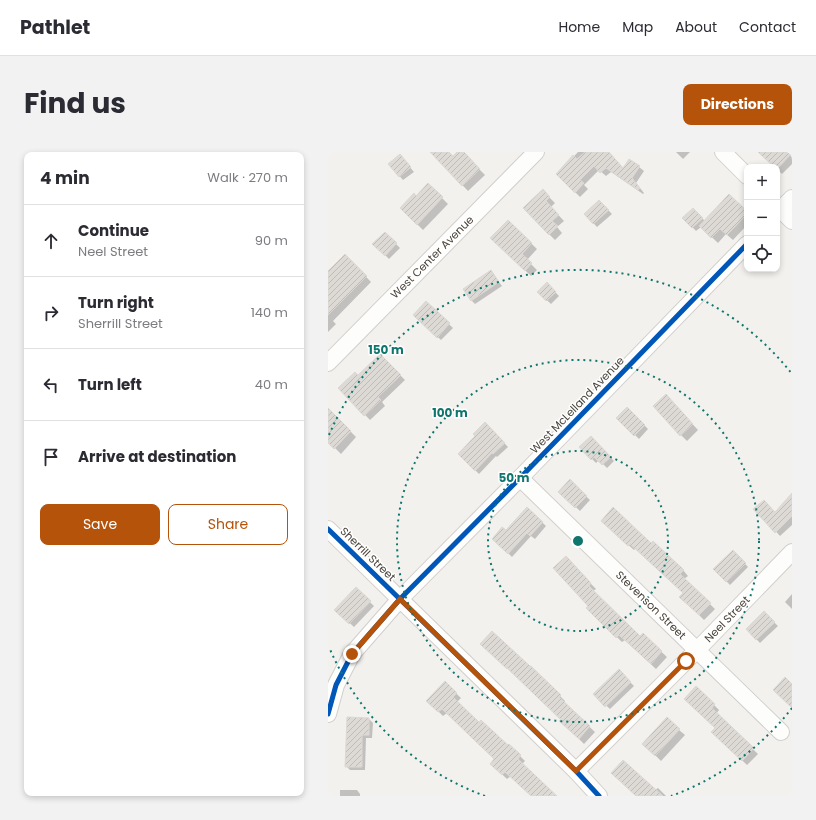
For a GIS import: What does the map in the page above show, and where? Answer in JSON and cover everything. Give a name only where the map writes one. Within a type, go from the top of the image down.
[{"type":"street","name":"West Center Avenue","points":[[328,363],[536,152]]},
{"type":"street","points":[[724,152],[744,173]]},
{"type":"street","points":[[780,208],[792,198]]},
{"type":"street","points":[[780,212],[792,221]]},
{"type":"street","name":"West McLelland Avenue","points":[[328,714],[336,685],[352,654],[400,599],[520,478],[744,247]]},
{"type":"street","name":"Stevenson Street","points":[[520,478],[781,732]]},
{"type":"street","name":"Sherrill Street","points":[[328,529],[576,771],[599,796]]},
{"type":"street","name":"Neel Street","points":[[576,771],[792,552]]},
{"type":"building","points":[[430,152],[449,152],[453,156],[457,152],[464,152],[480,169],[462,186]]},
{"type":"building","points":[[585,152],[609,152],[623,168],[629,159],[640,166],[632,178],[640,188],[638,190],[606,168],[600,173],[594,166],[580,180],[584,183],[575,193],[556,174],[573,155],[577,159]]},
{"type":"building","points":[[758,152],[792,152],[780,166],[780,164],[771,164]]},
{"type":"building","points":[[400,154],[411,167],[399,177],[388,164]]},
{"type":"building","points":[[428,183],[443,197],[417,225],[400,208],[414,193],[416,196]]},
{"type":"building","points":[[543,189],[550,197],[546,201],[559,215],[552,221],[558,226],[549,235],[523,208]]},
{"type":"building","points":[[729,194],[744,208],[744,217],[727,235],[720,229],[711,238],[699,226]]},
{"type":"building","points":[[599,200],[609,210],[593,224],[584,214]]},
{"type":"building","points":[[693,208],[703,218],[692,228],[682,218]]},
{"type":"building","points":[[508,220],[532,243],[522,254],[532,263],[525,271],[490,238]]},
{"type":"building","points":[[385,232],[397,243],[385,256],[372,244]]},
{"type":"building","points":[[345,254],[367,276],[328,315],[328,271]]},
{"type":"building","points":[[491,270],[499,282],[471,301],[463,289]]},
{"type":"building","points":[[547,282],[556,292],[546,301],[537,292]]},
{"type":"building","points":[[426,301],[450,323],[437,338],[413,315]]},
{"type":"building","points":[[380,354],[401,375],[378,397],[381,400],[364,416],[338,388],[355,372],[358,375]]},
{"type":"building","points":[[666,394],[693,424],[680,436],[653,406]]},
{"type":"building","points":[[627,407],[645,425],[634,436],[616,418]]},
{"type":"building","points":[[328,408],[351,431],[334,449],[328,443]]},
{"type":"building","points":[[485,422],[505,443],[493,454],[492,453],[475,471],[458,454],[475,436],[473,434]]},
{"type":"building","points":[[591,436],[611,457],[602,465],[594,457],[591,460],[579,447]]},
{"type":"building","points":[[570,479],[587,496],[575,508],[558,492]]},
{"type":"building","points":[[792,493],[792,516],[775,533],[753,509],[764,500],[775,512]]},
{"type":"building","points":[[527,507],[543,522],[530,536],[527,533],[508,554],[492,539],[502,527],[506,530]]},
{"type":"building","points":[[613,507],[651,543],[653,541],[684,570],[680,574],[711,603],[699,615],[679,597],[683,593],[630,544],[628,546],[601,521]]},
{"type":"building","points":[[733,550],[746,563],[726,582],[713,569]]},
{"type":"building","points":[[566,556],[591,583],[589,586],[640,636],[643,633],[662,651],[651,664],[619,635],[616,638],[586,608],[588,606],[553,568]]},
{"type":"building","points":[[356,587],[371,601],[349,624],[334,610]]},
{"type":"building","points":[[764,611],[775,622],[756,640],[746,629]]},
{"type":"building","points":[[492,631],[561,695],[559,697],[590,726],[579,739],[559,721],[561,720],[507,668],[480,644]]},
{"type":"building","points":[[619,669],[631,682],[605,707],[593,694]]},
{"type":"building","points":[[785,677],[792,684],[792,708],[773,690]]},
{"type":"building","points":[[445,681],[457,693],[453,697],[479,722],[481,720],[521,755],[518,759],[557,796],[531,796],[505,772],[502,775],[490,764],[494,759],[442,709],[438,712],[426,701]]},
{"type":"building","points":[[696,686],[715,704],[712,708],[754,748],[742,761],[711,732],[715,728],[684,699]]},
{"type":"building","points":[[347,717],[369,718],[369,735],[362,735],[362,767],[345,767]]},
{"type":"building","points":[[667,717],[680,729],[655,756],[642,744]]},
{"type":"building","points":[[623,760],[663,796],[636,796],[611,773]]},
{"type":"cycle path","points":[[328,714],[336,685],[352,654],[400,599],[520,478],[744,247]]},
{"type":"cycle path","points":[[328,529],[576,771],[599,796]]},
{"type":"route","points":[[352,654],[400,599],[576,771],[686,661]]}]
